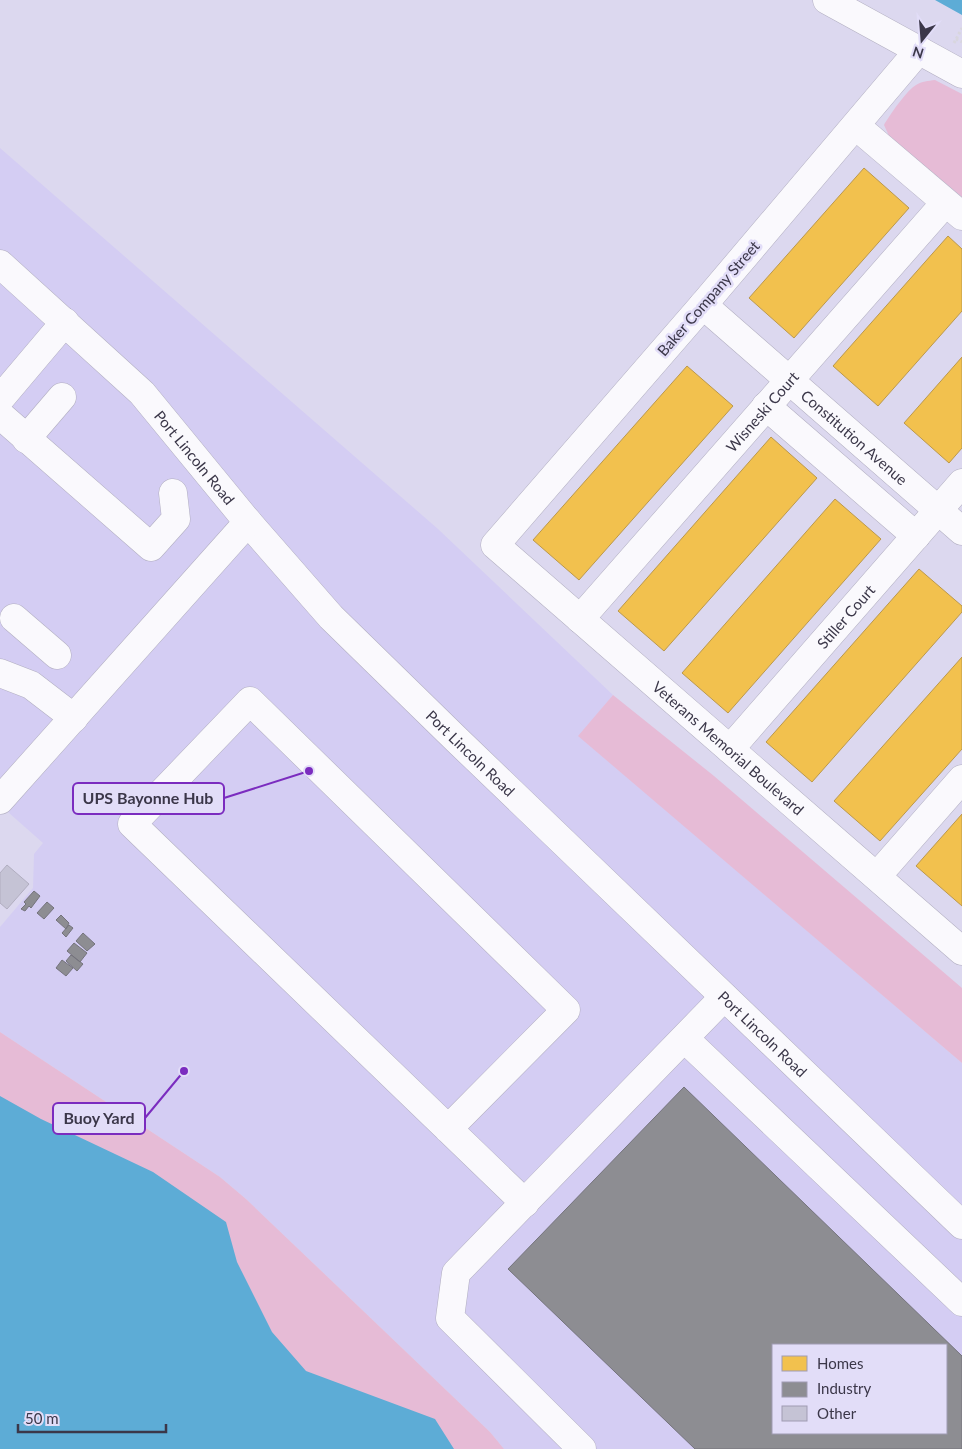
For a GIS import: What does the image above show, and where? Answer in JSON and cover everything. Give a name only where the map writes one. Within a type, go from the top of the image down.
[{"type":"street","points":[[827,0],[962,74]]},
{"type":"street","name":"Baker Company Street","points":[[495,545],[703,305],[919,50]]},
{"type":"street","points":[[856,126],[954,209]]},
{"type":"street","name":"Wisneski Court","points":[[580,619],[789,380],[954,209]]},
{"type":"street","name":"Port Lincoln Road","points":[[0,264],[142,393],[248,522],[331,617],[450,734],[962,1225]]},
{"type":"street","name":"Constitution Avenue","points":[[703,305],[962,531]]},
{"type":"street","points":[[0,399],[65,322]]},
{"type":"street","points":[[26,438],[62,397]]},
{"type":"street","points":[[766,406],[916,536]]},
{"type":"street","points":[[0,415],[152,547],[176,519],[173,493]]},
{"type":"street","name":"Stiller Court","points":[[730,749],[962,483]]},
{"type":"street","points":[[5,784],[74,718],[248,522]]},
{"type":"street","name":"Veterans Memorial Boulevard","points":[[495,545],[962,951]]},
{"type":"street","points":[[14,618],[57,654]]},
{"type":"street","points":[[0,673],[32,685],[74,718]]},
{"type":"street","points":[[448,1129],[566,1010],[250,701],[132,824],[448,1129],[525,1203]]},
{"type":"street","points":[[877,876],[962,779]]},
{"type":"street","points":[[582,1449],[450,1318],[456,1273],[724,997]]},
{"type":"street","points":[[685,1039],[962,1302]]},
{"type":"path","points":[[962,28],[956,39],[962,42]]},
{"type":"shaded area","points":[[935,80],[962,94],[962,197],[890,138],[884,125],[912,88],[925,81]]},
{"type":"shaded area","points":[[0,148],[438,529],[613,695],[579,736],[962,1063],[962,1449],[504,1449],[490,1432],[246,1199],[220,1177],[0,1032],[0,927],[33,888],[34,854],[43,843],[0,805]]},
{"type":"shaded area","points":[[613,695],[714,776],[962,988],[962,1063],[578,736]]},
{"type":"shaded area","points":[[0,1032],[220,1177],[246,1199],[490,1432],[504,1449],[212,1449],[0,1170]]},
{"type":"water","points":[[935,0],[962,0],[962,15]]},
{"type":"water","points":[[0,1096],[41,1119],[153,1172],[226,1222],[237,1262],[272,1332],[306,1371],[435,1419],[454,1449],[0,1449]]},
{"type":"building: Homes","points":[[864,168],[909,208],[794,338],[749,298]]},
{"type":"building: Homes","points":[[948,236],[962,249],[962,311],[878,406],[833,366]]},
{"type":"building: Homes","points":[[962,357],[962,448],[949,463],[904,423]]},
{"type":"building: Homes","points":[[687,366],[733,406],[579,580],[533,540]]},
{"type":"building: Homes","points":[[771,437],[817,478],[664,651],[618,611]]},
{"type":"building: Homes","points":[[835,499],[881,539],[728,713],[682,673]]},
{"type":"building: Homes","points":[[919,569],[962,606],[962,612],[812,782],[766,742]]},
{"type":"building: Homes","points":[[962,657],[962,749],[880,841],[834,801]]},
{"type":"building: Homes","points":[[962,814],[962,906],[916,866]]},
{"type":"building: Industry","points":[[34,891],[40,896],[31,908],[29,906],[25,911],[21,909],[26,904],[24,902]]},
{"type":"building: Industry","points":[[47,902],[54,908],[44,919],[37,913]]},
{"type":"building: Industry","points":[[61,915],[69,923],[66,929],[56,920]]},
{"type":"building: Industry","points":[[69,925],[73,928],[66,937],[62,933]]},
{"type":"building: Industry","points":[[83,933],[95,944],[87,951],[76,941]]},
{"type":"building: Industry","points":[[74,943],[87,953],[80,962],[67,951]]},
{"type":"building: Industry","points":[[71,955],[83,964],[77,971],[66,961]]},
{"type":"building: Industry","points":[[62,960],[73,968],[66,976],[56,968]]},
{"type":"building: Industry","points":[[684,1087],[962,1356],[962,1449],[695,1449],[508,1269]]},
{"type":"building: Other","points":[[7,865],[29,884],[7,909],[0,903],[0,873]]},
{"type":"place","name":"UPS Bayonne Hub","points":[[309,771]]},
{"type":"place","name":"Buoy Yard","points":[[184,1071]]}]
